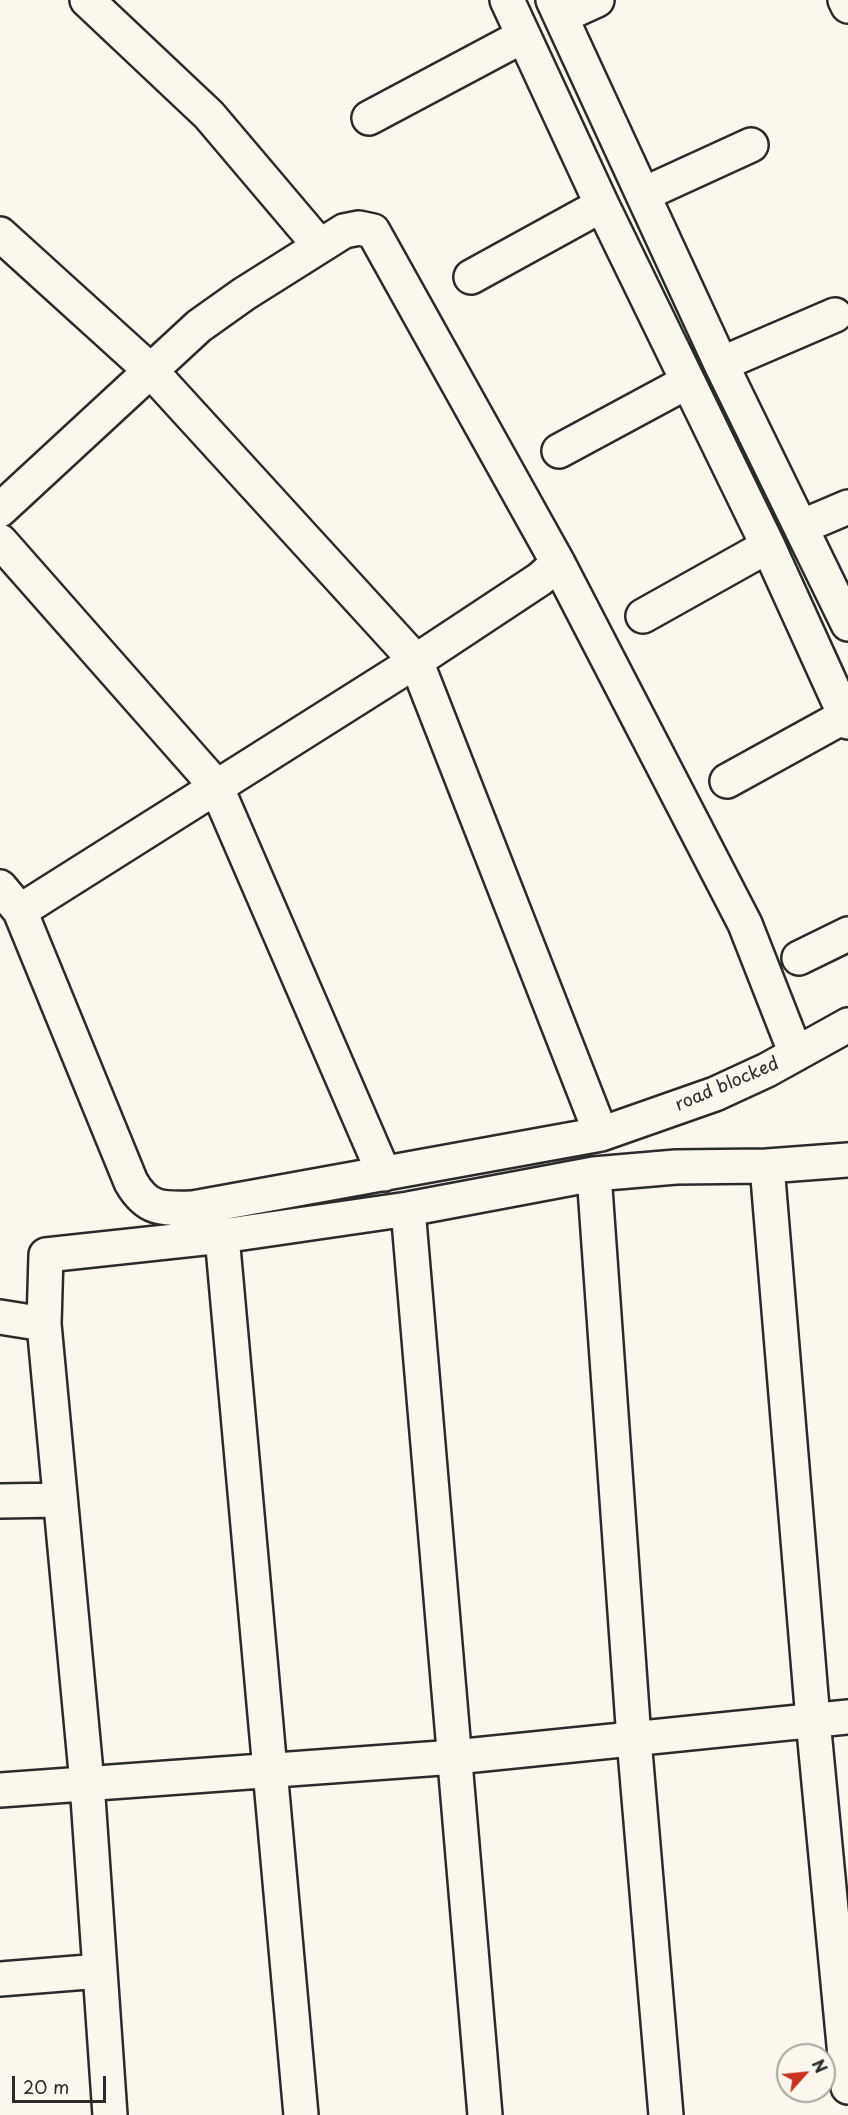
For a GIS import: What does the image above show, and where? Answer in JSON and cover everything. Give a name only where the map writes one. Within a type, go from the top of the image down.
[{"type":"street","points":[[87,0],[209,115],[320,246]]},
{"type":"street","points":[[507,0],[602,205],[768,546],[847,719],[727,781]]},
{"type":"street","points":[[597,0],[557,8],[721,364],[848,624]]},
{"type":"street","points":[[845,0],[848,6]]},
{"type":"street","points":[[369,118],[523,36]]},
{"type":"street","points":[[644,195],[751,145]]},
{"type":"street","points":[[471,277],[602,205]]},
{"type":"street","points":[[0,510],[199,326],[344,231],[359,228],[373,231],[558,563],[745,924],[796,1053]]},
{"type":"street","points":[[0,234],[151,371],[416,661],[600,1134]]},
{"type":"street","points":[[653,307],[687,291]]},
{"type":"street","points":[[721,364],[835,315]]},
{"type":"street","points":[[559,451],[687,382]]},
{"type":"street","points":[[801,527],[848,507]]},
{"type":"street","points":[[0,541],[216,786],[384,1174]]},
{"type":"street","points":[[643,616],[768,546]]},
{"type":"street","points":[[10,899],[216,786],[416,661],[540,579],[558,563]]},
{"type":"street","name":"road blocked","points":[[10,899],[131,1182],[140,1197],[149,1204],[171,1209],[193,1208],[600,1134],[715,1094],[848,1025]]},
{"type":"street","points":[[799,958],[848,934]]},
{"type":"street","points":[[110,2115],[87,1783],[44,1324],[45,1255],[222,1236],[408,1209],[594,1174],[676,1167],[766,1166],[848,1160]]},
{"type":"street","points":[[766,1166],[813,1720],[848,2087]]},
{"type":"street","points":[[594,1174],[634,1739],[666,2115]]},
{"type":"street","points":[[408,1209],[484,2115]]},
{"type":"street","points":[[222,1236],[301,2115]]},
{"type":"street","points":[[0,1317],[44,1324]]},
{"type":"street","points":[[0,1502],[60,1500]]},
{"type":"street","points":[[0,1790],[454,1757],[848,1717]]},
{"type":"street","points":[[0,1979],[100,1971]]}]
